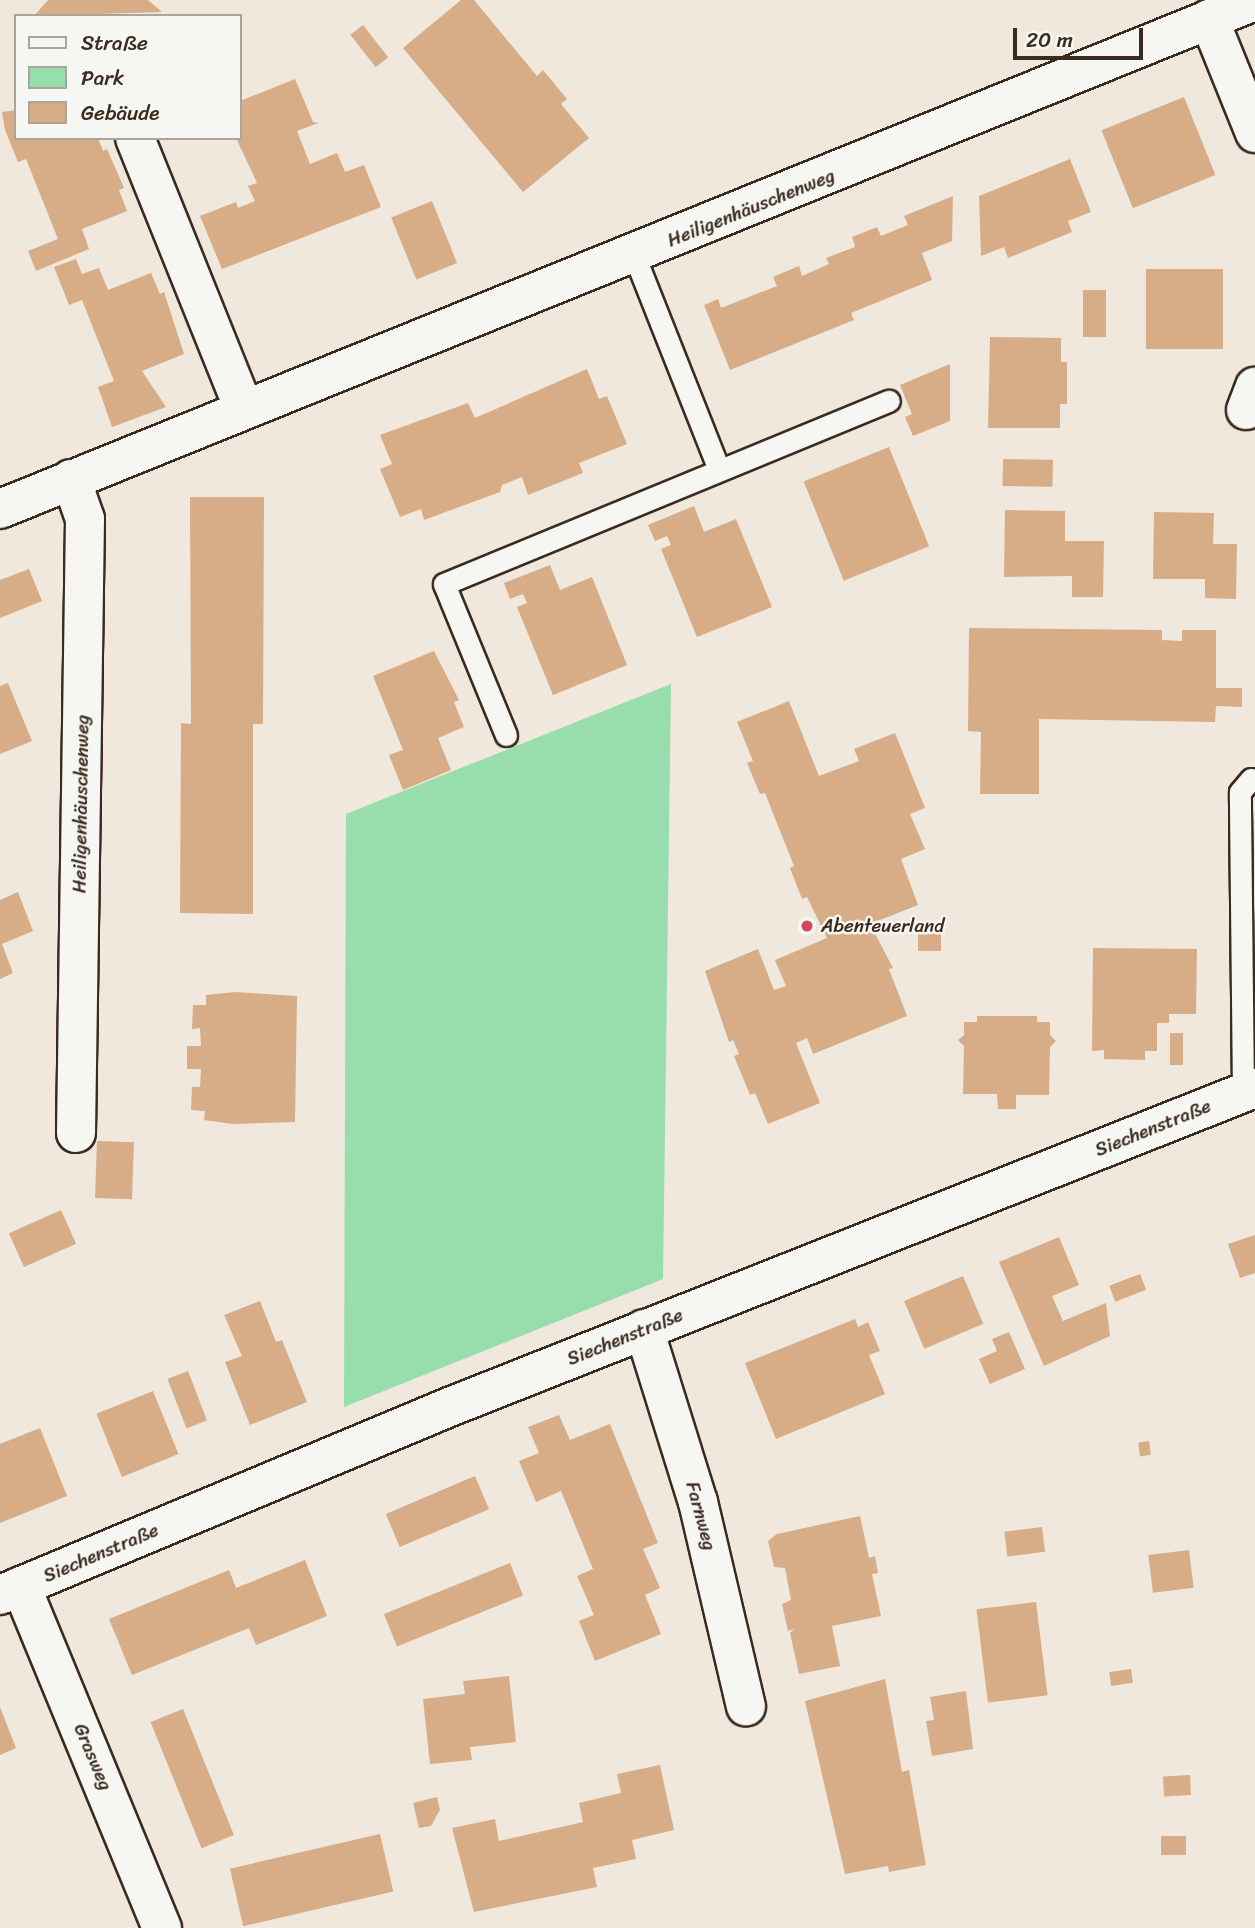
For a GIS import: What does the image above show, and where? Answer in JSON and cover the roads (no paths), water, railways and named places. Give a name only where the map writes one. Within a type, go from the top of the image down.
[{"type":"street","name":"Heiligenhäuschenweg","points":[[0,509],[634,255],[1255,1]]},
{"type":"street","points":[[1209,19],[1255,133]]},
{"type":"street","points":[[136,140],[244,409]]},
{"type":"street","name":"Heiligenhäuschenweg","points":[[71,479],[85,519],[76,1133]]},
{"type":"street","name":"Siechenstraße","points":[[11,1591],[644,1329],[1249,1090]]},
{"type":"street","name":"Farnweg","points":[[644,1329],[698,1502],[746,1706]]},
{"type":"street","name":"Grasweg","points":[[11,1591],[162,1928]]},
{"type":"lane","points":[[634,255],[719,470]]},
{"type":"lane","points":[[506,735],[444,584],[889,401]]},
{"type":"lane","points":[[1249,1090],[1240,792],[1251,779]]},
{"type":"place","name":"Abenteuerland","points":[[807,926]]}]
